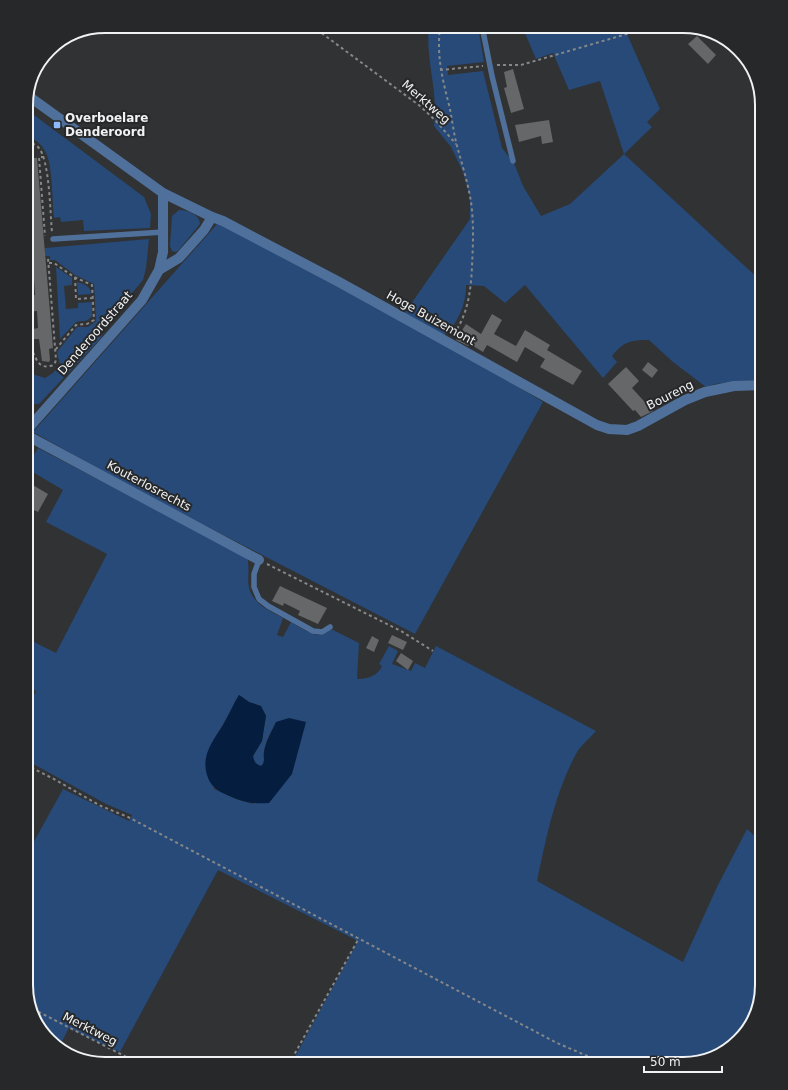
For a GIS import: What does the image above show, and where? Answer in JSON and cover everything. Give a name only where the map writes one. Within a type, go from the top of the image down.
[{"type":"street","name":"Hoge Buizemont","points":[[33,99],[163,193],[223,221],[339,282],[597,425],[618,430],[627,430],[638,426]]},
{"type":"street","name":"Denderoordstraat","points":[[33,423],[142,300],[159,270],[163,252],[163,193]]},
{"type":"street","points":[[159,270],[179,258],[204,230],[212,217]]},
{"type":"street","name":"Boureng","points":[[638,426],[685,400],[705,392],[734,386],[755,384]]},
{"type":"street","name":"Kouterlosrechts","points":[[33,439],[259,560]]},
{"type":"lane","points":[[483,33],[513,161]]},
{"type":"lane","points":[[53,239],[164,232]]},
{"type":"lane","points":[[259,560],[254,574],[254,587],[259,599],[268,606],[313,631],[322,632],[330,627]]},
{"type":"path","name":"Merktweg","points":[[322,33],[420,106],[457,144]]},
{"type":"path","points":[[439,33],[438,44],[440,70],[465,173],[471,203],[473,232],[471,283],[466,308],[461,325],[448,342]]},
{"type":"path","points":[[490,66],[521,65],[630,33]]},
{"type":"path","points":[[440,70],[476,67]]},
{"type":"path","points":[[33,144],[38,146],[44,157],[46,166],[53,239]]},
{"type":"path","points":[[44,157],[39,157],[45,240]]},
{"type":"path","points":[[42,200],[49,200]]},
{"type":"path","points":[[33,352],[37,362],[42,366],[49,367],[55,363],[56,350],[49,263],[48,258],[46,259]]},
{"type":"path","points":[[49,263],[54,263],[74,277],[92,285],[94,320],[87,324],[76,325],[56,350]]},
{"type":"path","points":[[74,277],[76,298],[93,298]]},
{"type":"path","points":[[259,560],[401,631],[433,651]]},
{"type":"path","points":[[33,768],[101,806],[128,817],[557,1043],[590,1057]]},
{"type":"path","points":[[293,1057],[359,938]]},
{"type":"path","name":"Merktweg","points":[[38,1013],[126,1057]]},
{"type":"shaded area","points":[[428,33],[479,33],[484,62],[447,66],[448,75],[483,71],[502,148],[514,163],[523,186],[541,216],[570,204],[624,154],[755,276],[755,380],[715,384],[706,387],[673,362],[649,340],[628,342],[620,347],[612,356],[617,362],[603,378],[525,285],[505,303],[484,286],[466,285],[465,299],[457,320],[443,336],[404,314],[470,219],[470,197],[463,172],[451,147],[434,126],[435,102]]},
{"type":"shaded area","points":[[525,33],[630,33],[627,34],[660,109],[647,122],[652,127],[624,154],[600,81],[569,90],[553,53],[536,59]]},
{"type":"shaded area","points":[[33,114],[144,197],[151,214],[150,228],[84,231],[83,220],[61,222],[60,217],[54,218],[51,173],[48,157],[39,143],[34,140]]},
{"type":"shaded area","points":[[179,210],[186,211],[196,216],[200,224],[178,251],[175,252],[172,251],[170,246],[172,216]]},
{"type":"shaded area","points":[[218,223],[473,359],[543,402],[415,634],[131,487],[33,432]]},
{"type":"shaded area","points":[[149,239],[146,268],[143,280],[105,325],[101,338],[39,404],[33,404],[33,374],[45,378],[53,373],[60,365],[57,352],[77,327],[88,327],[96,321],[94,284],[75,275],[55,260],[50,260],[50,256],[45,256],[45,248]]},
{"type":"shaded area","points":[[56,267],[72,278],[72,285],[64,286],[66,309],[78,308],[78,303],[92,302],[92,316],[86,320],[76,322],[60,339]]},
{"type":"shaded area","points":[[77,282],[88,287],[91,294],[78,295]]},
{"type":"shaded area","points":[[38,448],[247,557],[248,584],[251,594],[258,603],[283,618],[277,635],[283,637],[291,622],[307,631],[320,635],[331,629],[359,643],[357,679],[368,678],[378,672],[382,666],[379,664],[389,646],[398,651],[392,664],[411,671],[415,663],[425,668],[436,646],[596,731],[578,751],[562,784],[548,832],[537,881],[683,962],[717,887],[747,829],[755,836],[755,985],[753,1003],[750,1012],[740,1029],[727,1042],[710,1052],[701,1055],[683,1057],[295,1057],[358,941],[218,870],[120,1052],[69,1028],[62,1042],[48,1029],[38,1012],[35,1003],[33,985],[33,843],[63,789],[129,821],[132,815],[106,804],[33,764],[33,697],[36,691],[33,690],[33,642],[56,653],[107,554],[46,522],[63,490],[33,472],[33,456]],"holes":[[[239,695],[249,702],[261,706],[266,716],[262,741],[253,756],[255,762],[261,766],[264,761],[266,744],[276,722],[253,804],[236,799],[214,789],[210,746]]]},
{"type":"shaded area","points":[[239,695],[249,702],[261,706],[266,716],[262,741],[253,756],[255,762],[261,766],[264,761],[266,744],[276,722],[289,718],[306,722],[292,774],[269,803],[247,802],[225,794],[214,787],[207,775],[206,761],[209,748]]},
{"type":"building","points":[[697,36],[716,55],[708,64],[688,44]]},
{"type":"building","points":[[513,69],[524,109],[511,113],[504,88],[507,87],[504,72]]},
{"type":"building","points":[[549,120],[553,142],[542,144],[541,136],[519,142],[515,125]]},
{"type":"building","points":[[33,150],[34,158],[37,158],[53,348],[49,349],[49,362],[42,361],[39,339],[34,339],[33,329],[38,328],[37,311],[33,311],[33,295],[35,295]]},
{"type":"building","points":[[492,314],[502,320],[494,334],[516,346],[525,330],[550,345],[547,350],[582,371],[573,385],[540,367],[545,359],[525,347],[517,362],[487,345],[483,352],[470,344],[468,346],[456,340],[466,324],[481,334]]},
{"type":"building","points":[[648,362],[658,370],[652,378],[642,370]]},
{"type":"building","points":[[626,367],[639,381],[632,388],[653,411],[641,417],[635,410],[633,411],[608,384]]},
{"type":"building","points":[[33,485],[48,494],[38,512],[33,510]]},
{"type":"building","points":[[280,586],[327,608],[318,624],[298,615],[300,611],[284,603],[283,606],[272,601]]},
{"type":"building","points":[[392,635],[407,642],[403,650],[388,643]]},
{"type":"building","points":[[372,636],[379,640],[374,652],[366,648]]},
{"type":"building","points":[[401,653],[413,661],[408,670],[396,661]]},
{"type":"place","name":"Overboelare Denderoord","points":[[57,125]]}]
